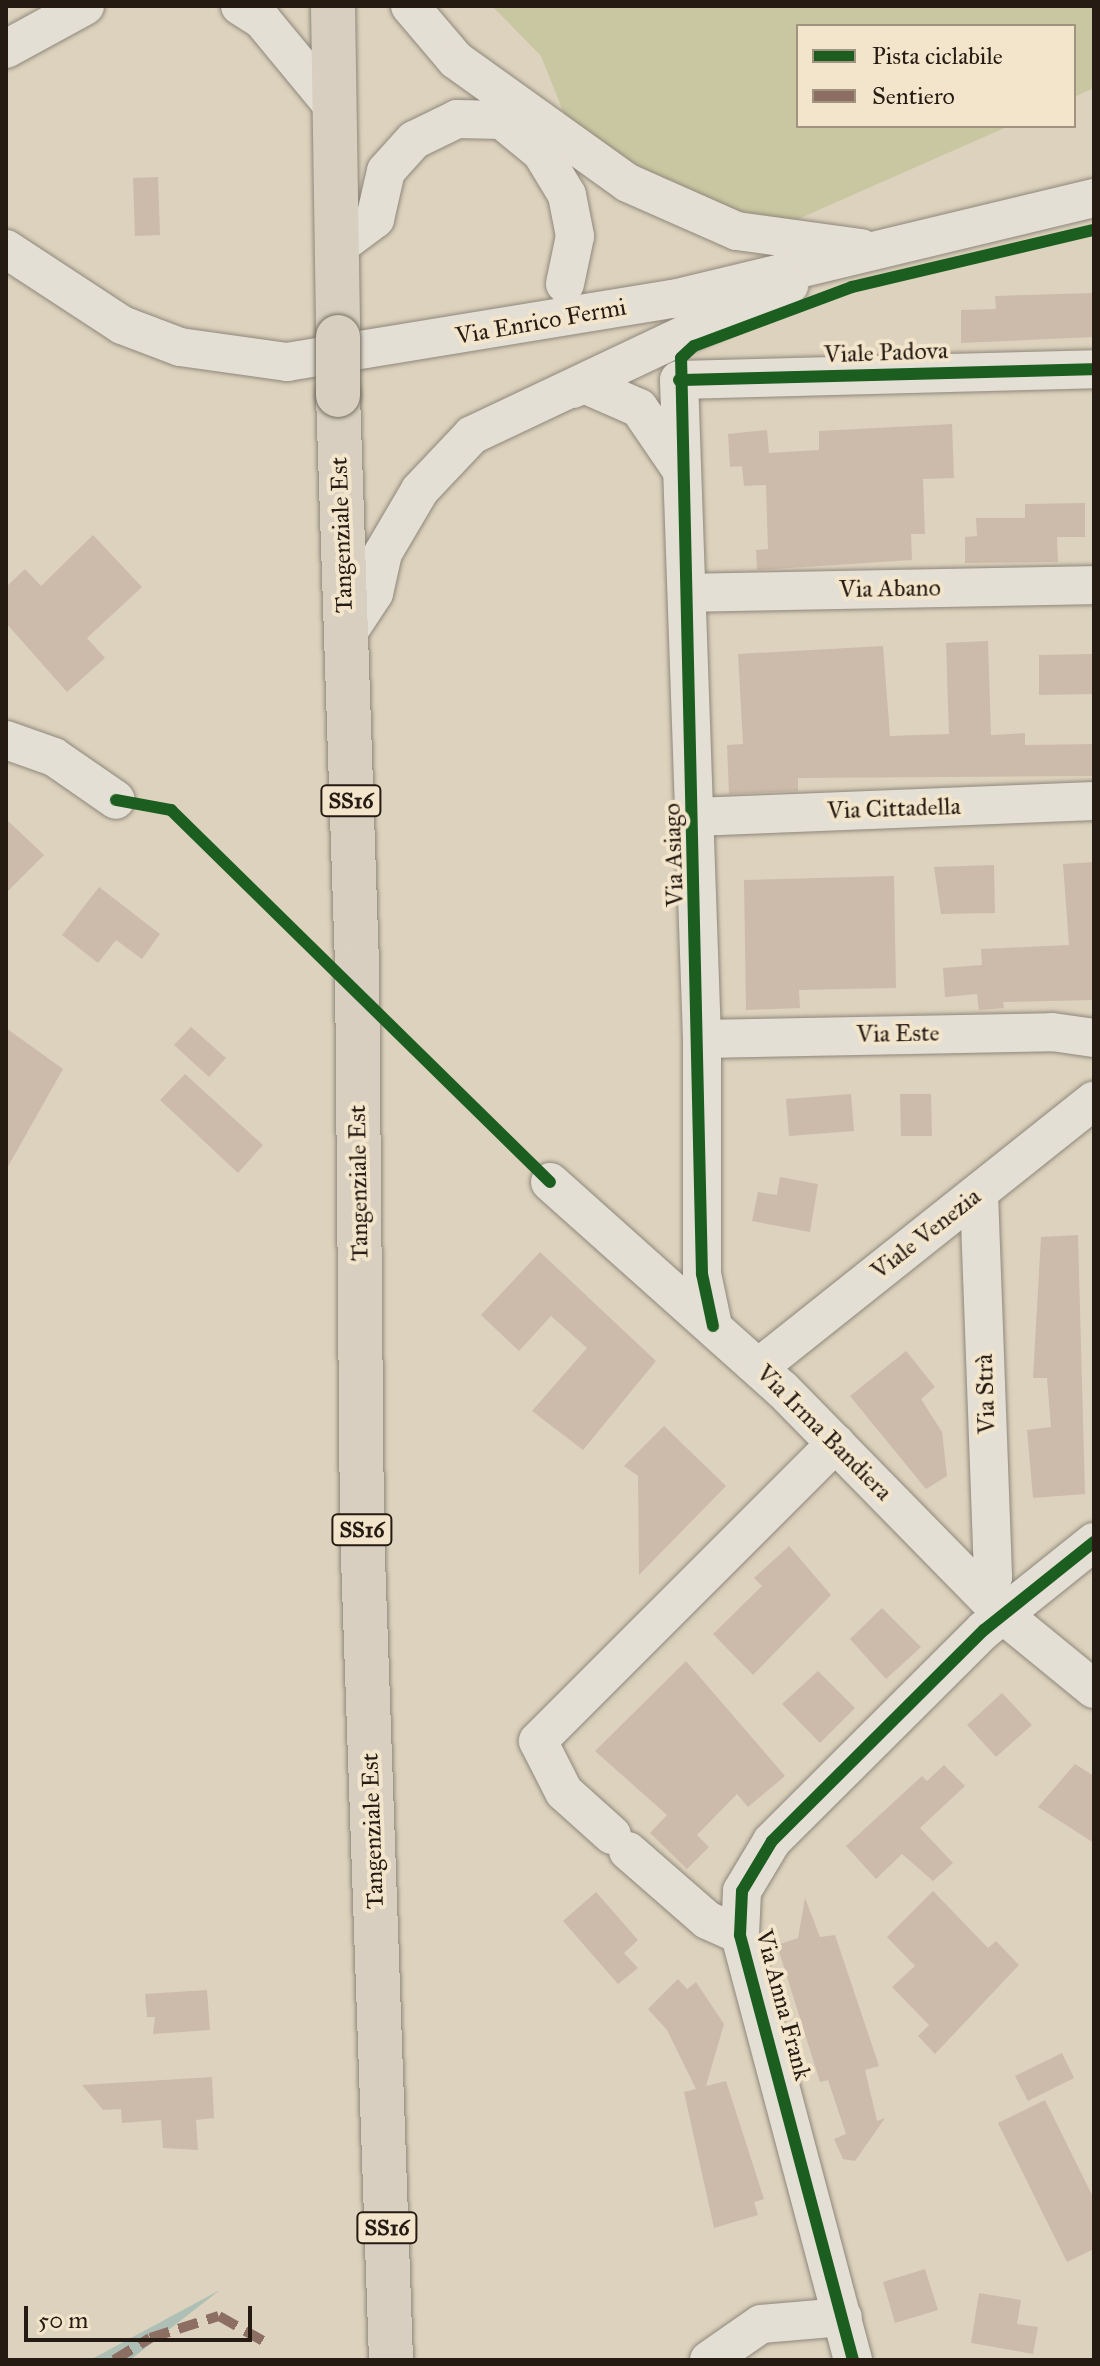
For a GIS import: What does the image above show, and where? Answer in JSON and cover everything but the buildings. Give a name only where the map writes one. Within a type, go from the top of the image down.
[{"type":"main road","name":"Tangenziale Est","points":[[333,6],[338,395],[357,965],[362,1529],[391,2360]]},
{"type":"street","points":[[6,49],[85,6]]},
{"type":"street","points":[[240,6],[262,20],[334,107]]},
{"type":"street","points":[[410,6],[456,60],[628,183],[737,231],[884,250]]},
{"type":"street","points":[[336,248],[375,219],[386,171],[414,140],[457,119],[502,120],[541,152],[567,195],[575,236],[565,284]]},
{"type":"street","points":[[524,325],[565,284],[578,259],[587,203],[579,168],[556,132]]},
{"type":"street","name":"Via Enrico Fermi","points":[[6,249],[122,325],[239,358],[349,356],[813,270],[1094,198]]},
{"type":"street","points":[[573,389],[752,308],[813,270]]},
{"type":"street","name":"Viale Padova","points":[[679,380],[1094,369]]},
{"type":"street","name":"Via Asiago","points":[[679,380],[702,1039],[702,1274],[713,1326]]},
{"type":"street","points":[[345,637],[374,593],[383,553],[420,490],[472,435],[584,384],[639,408],[683,471]]},
{"type":"street","name":"Via Abano","points":[[687,593],[1094,585]]},
{"type":"street","points":[[6,740],[54,757],[116,800]]},
{"type":"street","name":"Via Cittadella","points":[[695,817],[1094,801]]},
{"type":"street","name":"Via Este","points":[[702,1039],[1052,1032],[1094,1038]]},
{"type":"street","name":"Viale Venezia","points":[[759,1367],[1094,1101]]},
{"type":"street","name":"Via Irma Bandiera","points":[[550,1182],[759,1367],[993,1604],[1094,1689]]},
{"type":"street","name":"Via Strà","points":[[979,1193],[993,1604]]},
{"type":"street","name":"Via Anna Frank","points":[[740,1935],[707,1920],[564,1792],[538,1741],[836,1443]]},
{"type":"street","name":"Via Anna Frank","points":[[853,2360],[740,1935],[742,1891],[772,1841],[993,1604],[1094,1542]]},
{"type":"street","points":[[709,2360],[761,2324],[843,2317]]},
{"type":"shaded area","points":[[492,6],[1094,6],[1094,88],[1076,96],[1076,24],[796,24],[796,128],[1004,128],[780,227],[667,184],[567,121],[541,56]]},
{"type":"shaded area","points":[[220,2290],[130,2360],[90,2360]]},
{"type":"marked path","points":[[114,2360],[150,2338],[219,2316],[265,2342]]},
{"type":"cycle path","points":[[713,1326],[702,1274],[681,358],[694,346],[852,287],[1094,230]]},
{"type":"cycle path","points":[[679,380],[1094,369]]},
{"type":"cycle path","points":[[116,800],[171,810],[550,1182]]},
{"type":"cycle path","points":[[853,2360],[740,1935],[742,1891],[772,1841],[984,1630],[1094,1542]]}]
